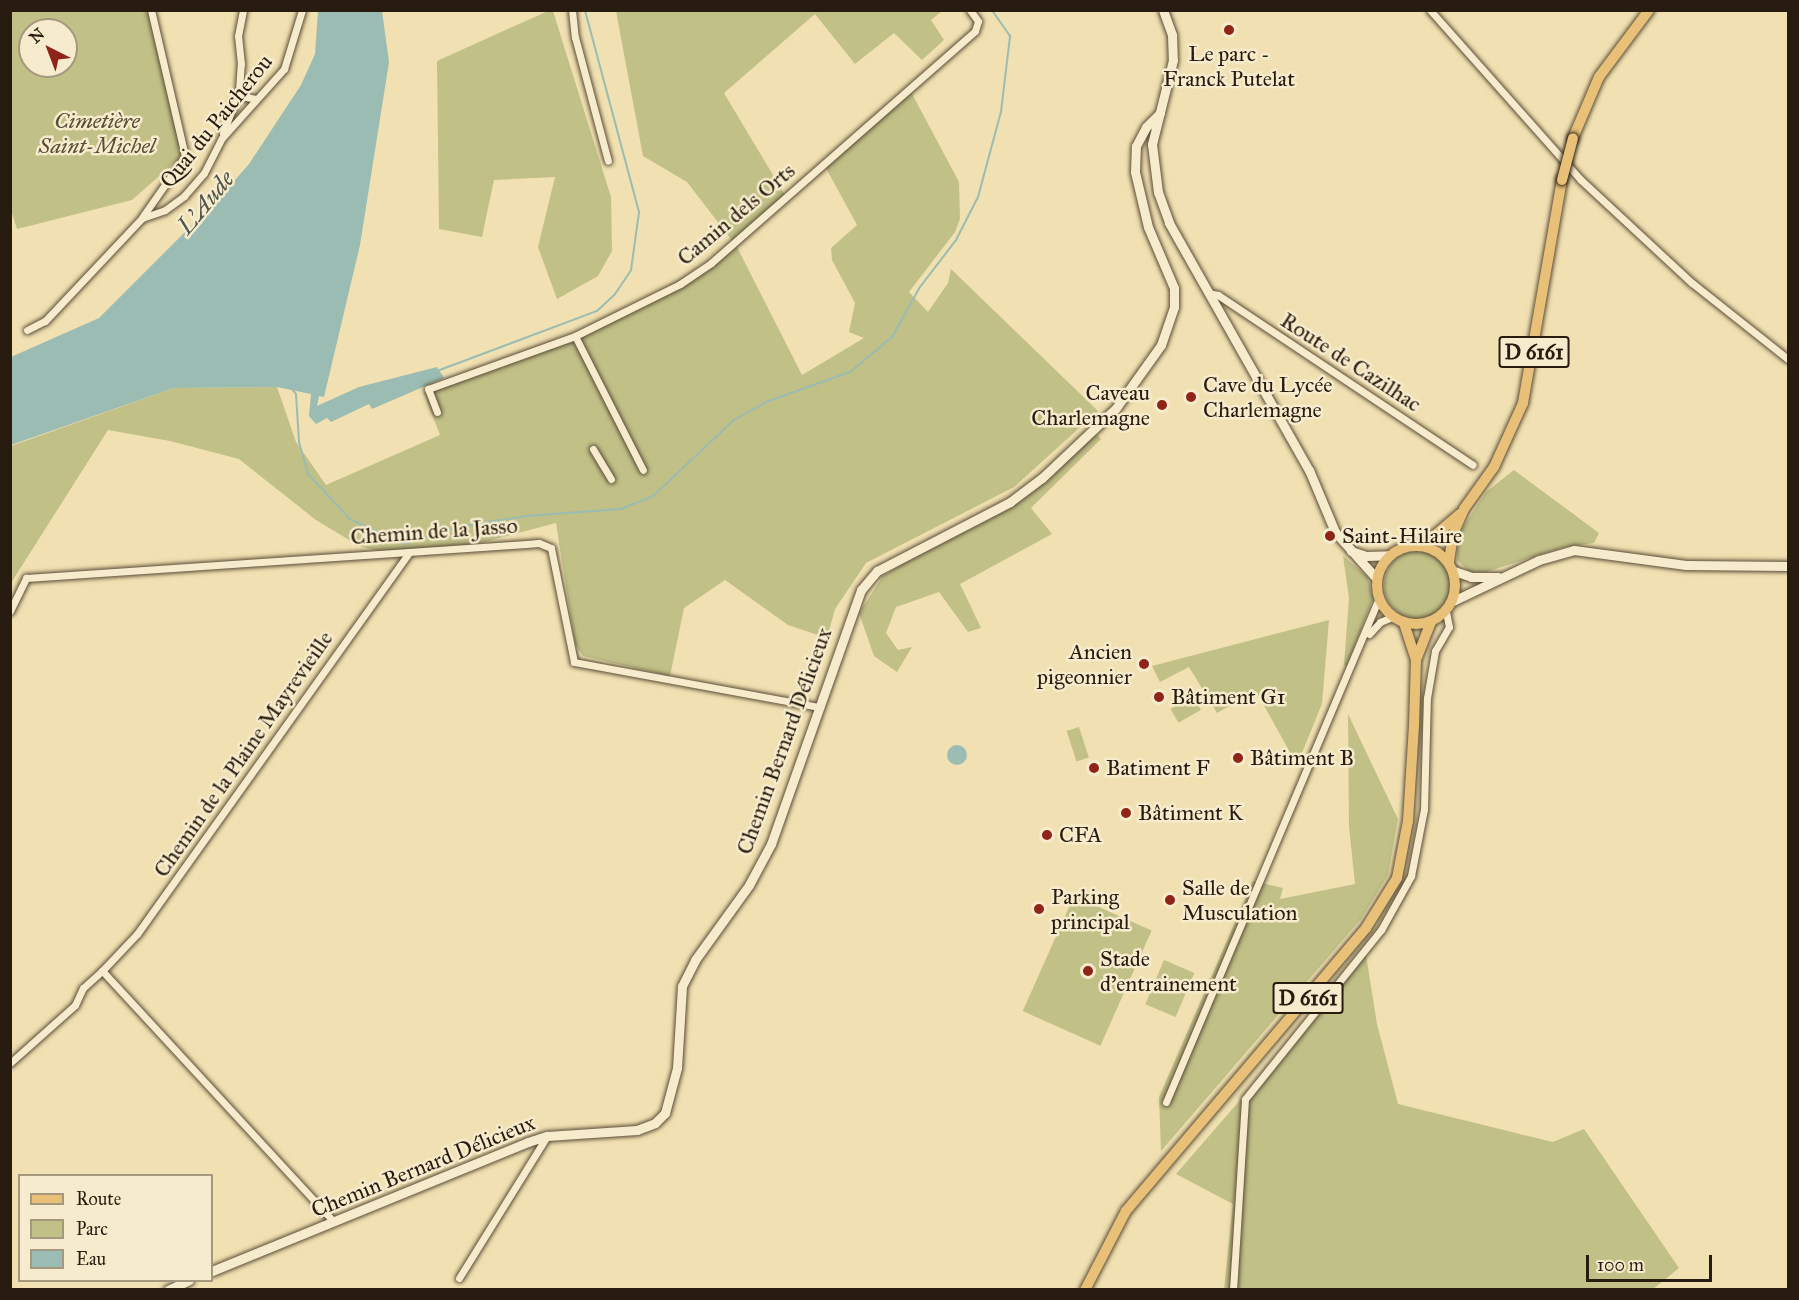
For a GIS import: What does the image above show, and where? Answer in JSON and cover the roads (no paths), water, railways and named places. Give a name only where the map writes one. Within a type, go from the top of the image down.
[{"type":"main road","name":"D 6161","points":[[1422,546],[1464,509],[1494,467],[1523,403],[1562,180],[1573,138],[1599,77],[1649,10]]},
{"type":"main road","name":"D 6161","points":[[1452,567],[1451,542],[1464,509]]},
{"type":"main road","points":[[1422,546],[1436,550],[1452,567],[1453,601],[1446,611],[1431,622],[1404,622],[1392,617],[1379,598],[1377,579],[1390,555],[1404,547],[1422,546]]},
{"type":"main road","name":"D 6161","points":[[1404,622],[1416,660]]},
{"type":"main road","name":"D 6161","points":[[1085,1290],[1126,1211],[1366,928],[1397,878],[1408,821],[1416,660],[1431,622]]},
{"type":"street","points":[[142,218],[185,156],[151,10]]},
{"type":"street","points":[[222,138],[239,90],[241,64],[238,36],[243,10]]},
{"type":"street","name":"Quai du Paicherou","points":[[27,330],[45,321],[142,218],[165,210],[184,196],[204,173],[222,138],[284,69],[302,10]]},
{"type":"street","points":[[572,10],[575,37],[608,161]]},
{"type":"street","name":"Camin dels Orts","points":[[437,412],[428,388],[575,336],[680,284],[711,263],[975,31],[978,21],[970,10]]},
{"type":"street","points":[[1163,10],[1172,35],[1173,60],[1152,144],[1158,192],[1169,223],[1309,470],[1335,532],[1347,549],[1377,579]]},
{"type":"street","points":[[1430,10],[1581,180],[1692,283],[1788,359]]},
{"type":"street","points":[[239,90],[241,96],[256,99]]},
{"type":"street","name":"Chemin Bernard Délicieux","points":[[213,1271],[547,1136],[637,1131],[655,1123],[665,1113],[677,1068],[682,987],[695,960],[748,885],[771,844],[852,608],[868,581],[877,572],[1010,502],[1042,478],[1116,408],[1161,345],[1174,307],[1174,288],[1148,227],[1135,172],[1136,146],[1146,127],[1160,112]]},
{"type":"street","name":"Route de Cazilhac","points":[[1208,293],[1218,295],[1473,465]]},
{"type":"street","points":[[575,336],[643,470]]},
{"type":"street","points":[[593,449],[611,479]]},
{"type":"street","name":"Chemin de la Jasso","points":[[10,611],[26,578],[408,554],[539,543],[551,548],[574,662],[819,707]]},
{"type":"street","points":[[1347,549],[1366,556],[1390,555]]},
{"type":"street","points":[[1453,601],[1539,560],[1574,550],[1686,565],[1788,566]]},
{"type":"street","name":"Chemin de la Plaine Mayrevieille","points":[[10,1063],[75,1005],[83,988],[138,934],[408,554]]},
{"type":"street","points":[[1452,567],[1471,578],[1500,577]]},
{"type":"street","points":[[1166,1102],[1362,644],[1379,598]]},
{"type":"street","points":[[1233,1290],[1245,1099],[1381,930],[1411,876],[1424,809],[1427,698],[1435,651],[1449,627],[1446,611]]},
{"type":"street","points":[[1362,644],[1374,627],[1392,617]]},
{"type":"street","points":[[102,971],[334,1222]]},
{"type":"street","points":[[459,1278],[547,1136]]},
{"type":"street","points":[[168,1290],[187,1282]]},
{"type":"water","points":[[318,11],[382,11],[389,62],[360,245],[324,397],[319,396],[317,406],[359,387],[437,367],[444,378],[372,409],[369,404],[331,422],[327,418],[316,424],[309,416],[311,394],[277,387],[174,388],[11,445],[11,357],[99,318],[222,195],[249,164],[301,85],[315,54]]},
{"type":"water","points":[[953,745],[961,745],[967,751],[967,759],[961,765],[953,765],[947,759],[947,751]]},
{"type":"waterway","points":[[437,371],[597,311],[615,294],[631,270],[639,212],[585,10]]},
{"type":"waterway","points":[[292,389],[296,394],[299,442],[308,474],[350,519],[404,544],[458,527],[526,516],[621,509],[653,496],[734,420],[766,402],[850,372],[892,337],[920,287],[956,240],[978,197],[1001,112],[1010,36],[992,10]]},
{"type":"place","name":"Le parc - Franck Putelat","points":[[1229,30]]},
{"type":"place","name":"Cave du Lycée Charlemagne","points":[[1191,397]]},
{"type":"place","name":"Caveau Charlemagne","points":[[1162,405]]},
{"type":"place","name":"Saint-Hilaire","points":[[1330,536]]},
{"type":"place","name":"Ancien pigeonnier","points":[[1144,664]]},
{"type":"place","name":"Bâtiment G1","points":[[1159,697]]},
{"type":"place","name":"Bâtiment B","points":[[1238,758]]},
{"type":"place","name":"Batiment F","points":[[1094,768]]},
{"type":"place","name":"Bâtiment K","points":[[1126,813]]},
{"type":"place","name":"CFA","points":[[1047,835]]},
{"type":"place","name":"Salle de Musculation","points":[[1170,900]]},
{"type":"place","name":"Parking principal","points":[[1039,909]]},
{"type":"place","name":"Stade d'entrainement","points":[[1088,971]]},
{"type":"park label","name":"Cimetière Saint-Michel","points":[[97,132]]},
{"type":"water label","name":"L'Aude","points":[[206,203]]}]
